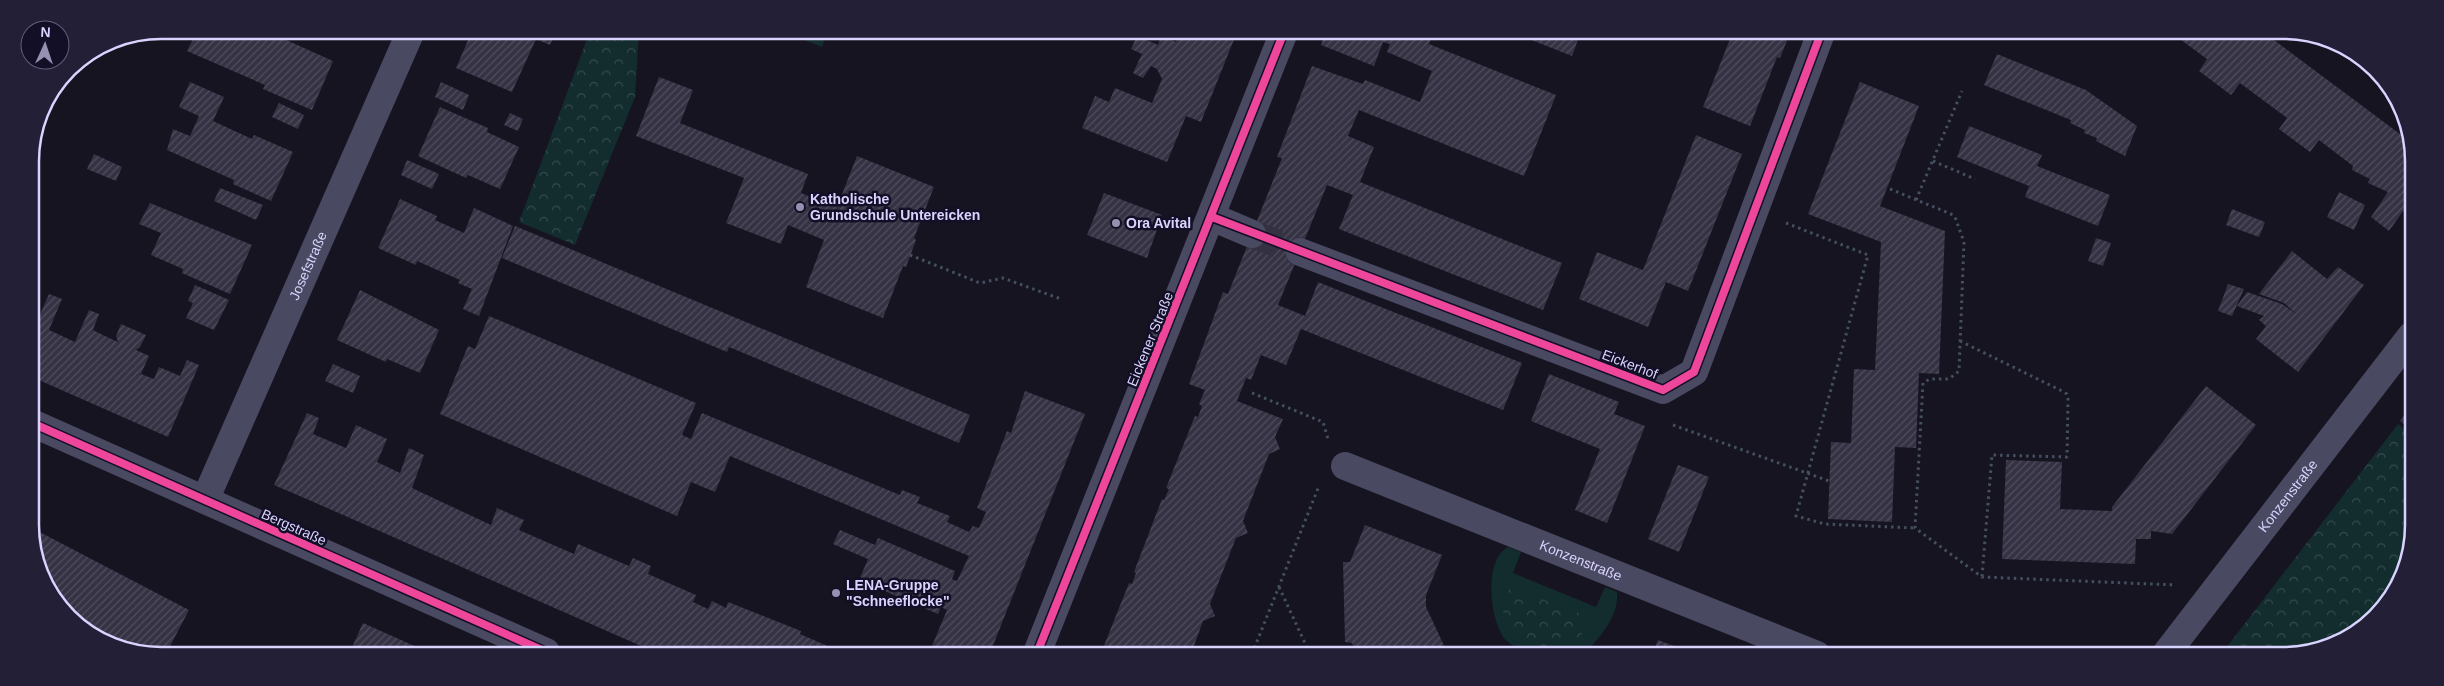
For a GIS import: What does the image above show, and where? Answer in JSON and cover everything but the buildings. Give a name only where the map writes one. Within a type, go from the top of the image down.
[{"type":"street","name":"Josefstraße","points":[[205,500],[407,39]]},
{"type":"street","name":"Eickener Straße","points":[[1039,647],[1281,39]]},
{"type":"street","name":"Eickerhof","points":[[1300,252],[1663,390],[1694,372],[1819,39]]},
{"type":"street","points":[[1212,217],[1252,234]]},
{"type":"street","name":"Konzenstraße","points":[[2172,647],[2405,344]]},
{"type":"street","name":"Bergstraße","points":[[39,426],[535,647]]},
{"type":"street","name":"Konzenstraße","points":[[1339,460],[1797,647]]},
{"type":"path","points":[[1916,200],[1962,91]]},
{"type":"path","points":[[1933,161],[1975,178]]},
{"type":"path","points":[[1890,189],[1955,217],[1964,242],[1959,371],[1949,379],[1930,379],[1923,383],[1915,528]]},
{"type":"path","points":[[1755,211],[1868,255],[1796,516],[1825,524],[1915,528],[1982,577],[2219,586]]},
{"type":"path","points":[[910,255],[980,282],[1003,278],[1061,299]]},
{"type":"path","points":[[1960,341],[2062,391],[2067,394],[2068,399],[2067,457],[1992,455],[1982,577]]},
{"type":"path","points":[[1252,393],[1323,422],[1339,460],[1279,586],[1255,647]]},
{"type":"path","points":[[1673,425],[1830,481]]},
{"type":"path","points":[[1279,586],[1307,647]]},
{"type":"green space","points":[[587,39],[639,39],[635,97],[575,245],[519,222]]},
{"type":"green space","points":[[802,39],[825,39],[822,47]]},
{"type":"green space","points":[[2398,424],[2405,429],[2405,534],[2403,549],[2396,572],[2380,600],[2358,622],[2323,641],[2292,647],[2227,647]]},
{"type":"green space","points":[[1508,547],[1521,552],[1513,573],[1596,607],[1605,587],[1617,592],[1615,610],[1603,633],[1590,647],[1516,647],[1507,641],[1496,621],[1491,592],[1495,564],[1500,554]]},
{"type":"green space","points":[[1516,589],[1579,613],[1585,618],[1586,629],[1571,642],[1555,647],[1539,647],[1524,641],[1513,631],[1505,619],[1503,605],[1508,590]]},
{"type":"tunnel","points":[[1252,234],[1300,252]]},
{"type":"cycle path","points":[[1039,647],[1281,39]]},
{"type":"cycle path","points":[[1212,217],[1663,390],[1694,372],[1819,39]]},
{"type":"cycle path","points":[[39,426],[535,647]]},
{"type":"place","name":"Katholische Grundschule Untereicken","points":[[800,207]]},
{"type":"place","name":"Ora Avital","points":[[1116,223]]},
{"type":"place","name":"LENA-Gruppe \"Schneeflocke\"","points":[[836,593]]}]
